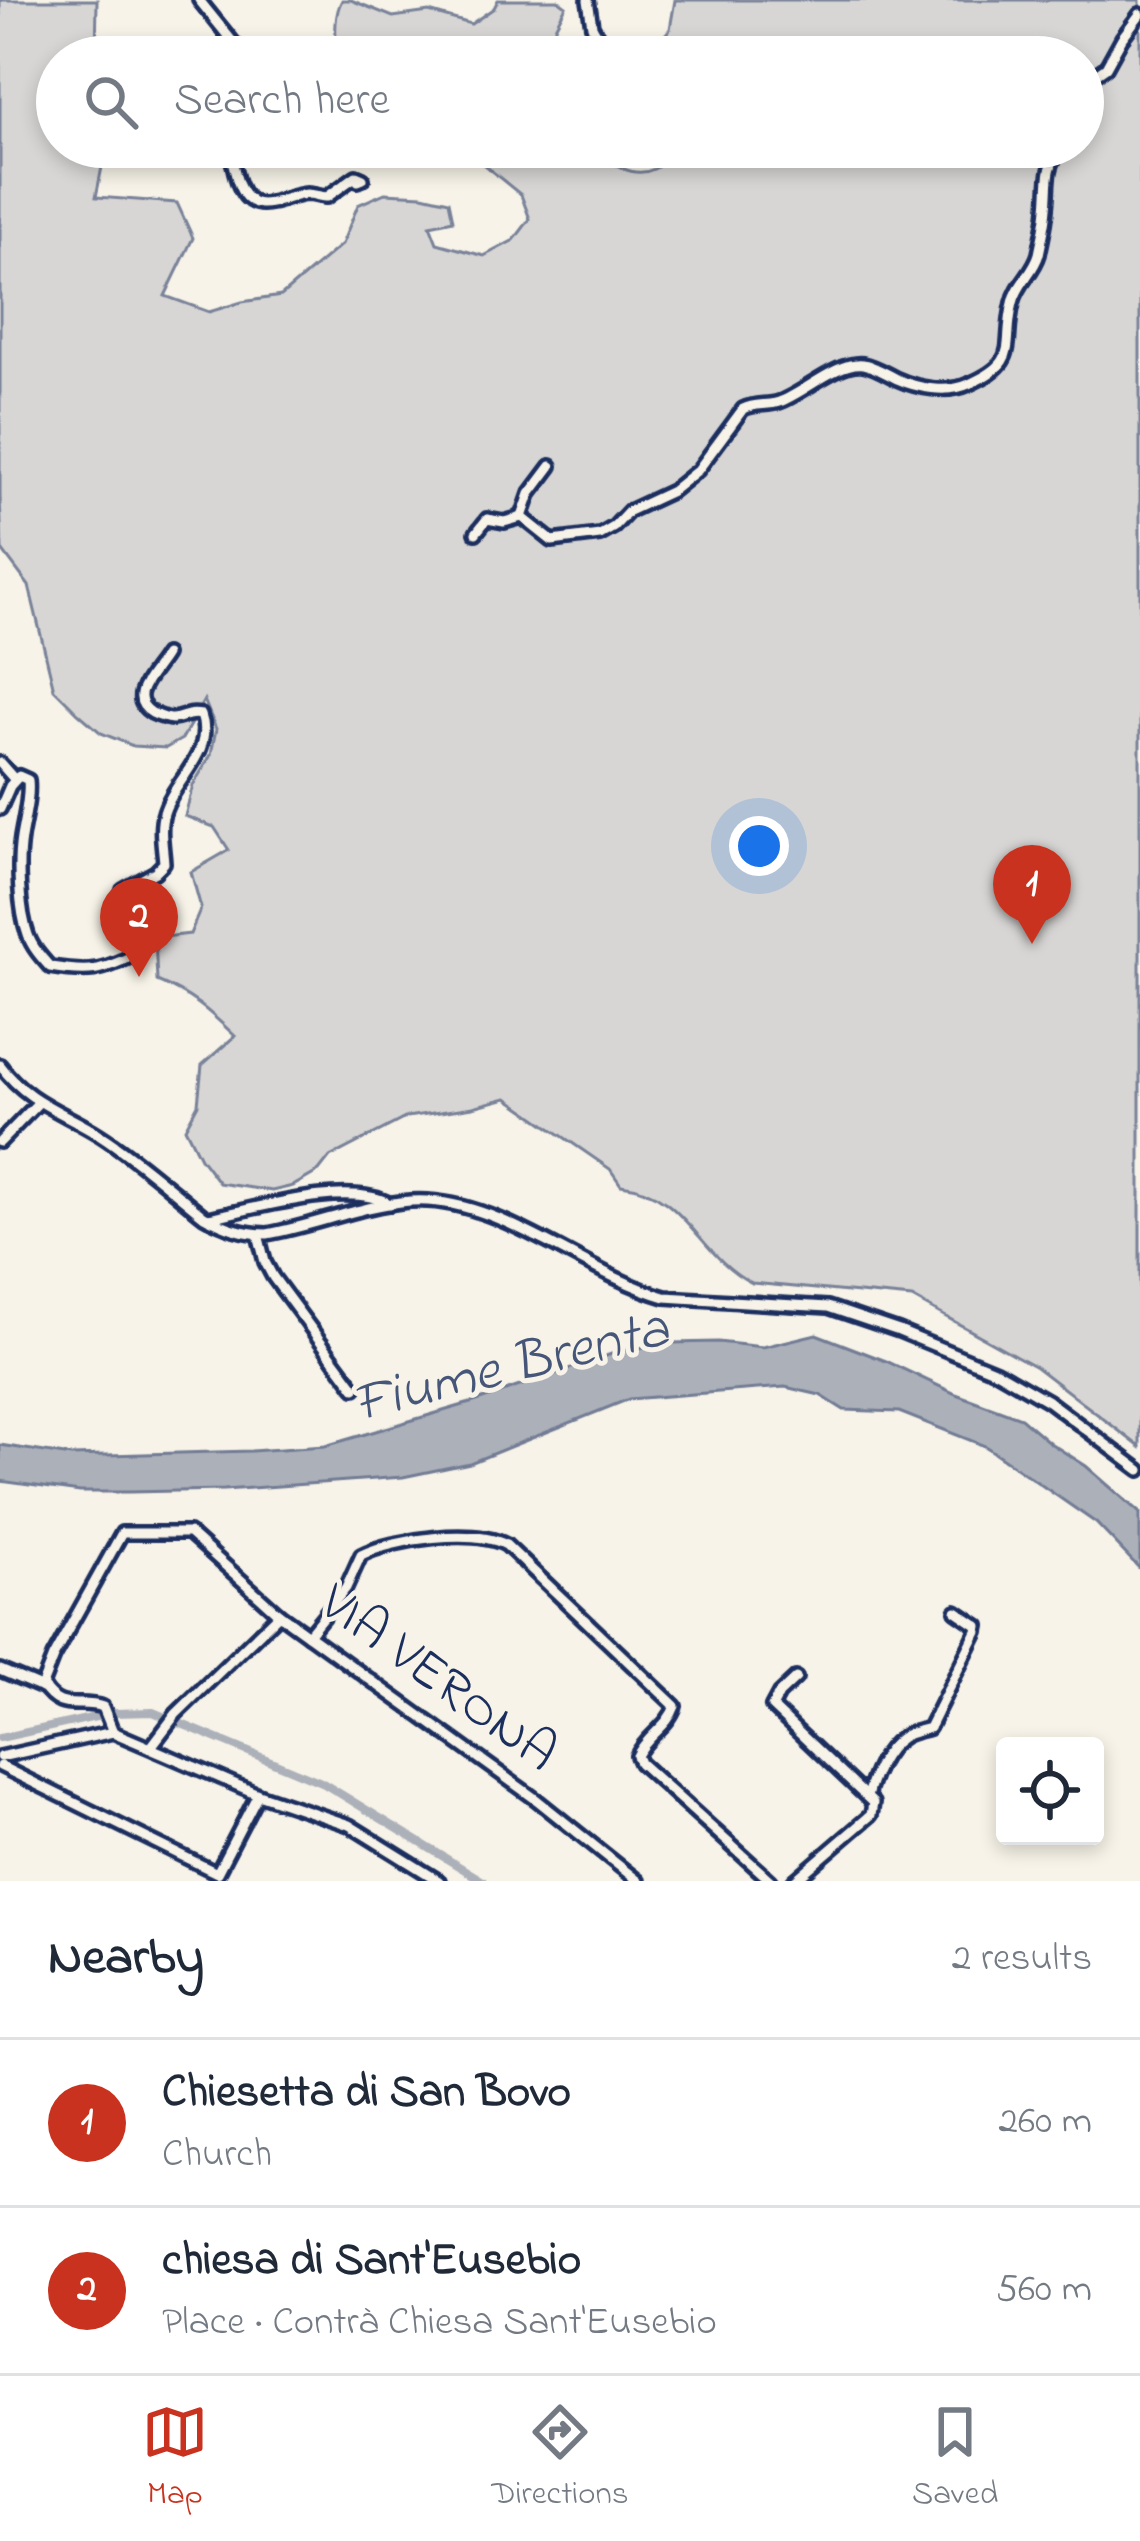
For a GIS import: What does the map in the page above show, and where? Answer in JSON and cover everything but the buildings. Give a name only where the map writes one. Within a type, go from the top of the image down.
[{"type":"street","points":[[200,0],[228,36]]},
{"type":"street","points":[[588,0],[598,36]]},
{"type":"street","points":[[1104,69],[1140,14]]},
{"type":"street","points":[[234,168],[241,190],[249,200],[263,204],[307,194],[326,197],[356,176],[364,179],[358,182]]},
{"type":"street","points":[[522,517],[552,541],[608,532],[628,511],[692,476],[743,409],[781,401],[855,364],[871,366],[914,386],[950,389],[991,373],[1005,357],[1012,303],[1037,258],[1048,209],[1049,168]]},
{"type":"street","points":[[522,517],[530,494],[551,466]]},
{"type":"street","points":[[476,532],[489,518],[504,522],[522,517]]},
{"type":"street","points":[[0,808],[19,776],[28,780],[20,849],[26,932],[50,967],[100,970],[136,954],[123,926],[123,890],[164,862],[162,819],[172,794],[194,763],[206,728],[201,715],[192,712],[171,719],[146,710],[139,700],[140,690],[165,655]]},
{"type":"street","points":[[0,763],[15,780]]},
{"type":"street","points":[[0,1066],[38,1103],[102,1137],[208,1218],[246,1234],[290,1230],[412,1201],[464,1207],[494,1217],[617,1281],[665,1298],[828,1307],[968,1358],[1048,1401],[1140,1470]]},
{"type":"street","points":[[0,1142],[38,1103]]},
{"type":"street","points":[[208,1218],[331,1195],[366,1195],[391,1204]]},
{"type":"street","points":[[258,1234],[273,1276],[356,1388]]},
{"type":"street","points":[[110,1727],[103,1707],[64,1704],[43,1685],[52,1657],[122,1533],[189,1533],[279,1613]]},
{"type":"street","points":[[308,1635],[346,1588],[361,1555],[376,1547],[476,1535],[494,1538],[674,1706],[671,1718],[642,1745],[637,1756],[640,1763],[771,1881]]},
{"type":"street","points":[[867,1797],[892,1748],[907,1734],[929,1728],[956,1676],[978,1626],[956,1611]]},
{"type":"street","name":"VIA VERONA","points":[[151,1747],[162,1728],[279,1613],[537,1800],[638,1881]]},
{"type":"street","points":[[0,1670],[45,1689]]},
{"type":"street","points":[[794,1881],[871,1815],[873,1804],[772,1707],[778,1694],[796,1678]]},
{"type":"street","points":[[0,1761],[110,1727],[258,1793],[349,1825],[439,1881]]},
{"type":"street","points":[[0,1761],[217,1874],[258,1793]]},
{"type":"shaded area","points":[[0,0],[97,0],[96,36],[36,36],[36,168],[102,168],[96,197],[177,203],[193,238],[165,296],[209,312],[281,296],[342,244],[358,205],[385,193],[449,201],[453,220],[430,225],[437,243],[484,256],[514,240],[530,219],[521,195],[488,168],[646,172],[655,168],[1104,168],[1104,36],[664,36],[670,29],[675,0],[1140,0],[1140,1447],[1036,1367],[912,1298],[752,1283],[718,1257],[661,1199],[621,1185],[610,1169],[507,1098],[407,1117],[330,1157],[319,1171],[293,1186],[272,1191],[219,1183],[185,1128],[198,1104],[202,1065],[235,1036],[199,1004],[157,981],[155,938],[190,934],[201,908],[191,872],[229,850],[214,827],[185,816],[193,785],[211,755],[216,729],[204,700],[182,739],[166,748],[133,746],[101,733],[54,689],[29,586],[2,550]]},
{"type":"shaded area","points":[[342,0],[351,0],[393,17],[429,12],[471,24],[498,0],[558,0],[566,6],[554,36],[336,36]]},
{"type":"shaded area","points":[[816,1334],[1021,1418],[1140,1513],[1140,1569],[1096,1523],[985,1446],[899,1412],[844,1410],[820,1395],[785,1387],[629,1399],[470,1463],[403,1477],[130,1492],[80,1492],[0,1481],[0,1445],[71,1456],[325,1446],[477,1401],[620,1351],[670,1343],[763,1347]]},
{"type":"waterway","points":[[0,1738],[114,1713],[153,1712],[321,1782],[483,1881]]},
{"type":"place","name":"Chiesetta di San Bovo","points":[[1032,944]]},
{"type":"place","name":"chiesa di Sant'Eusebio","points":[[139,977]]},
{"type":"water label","name":"Fiume Brenta","points":[[511,1369]]}]
